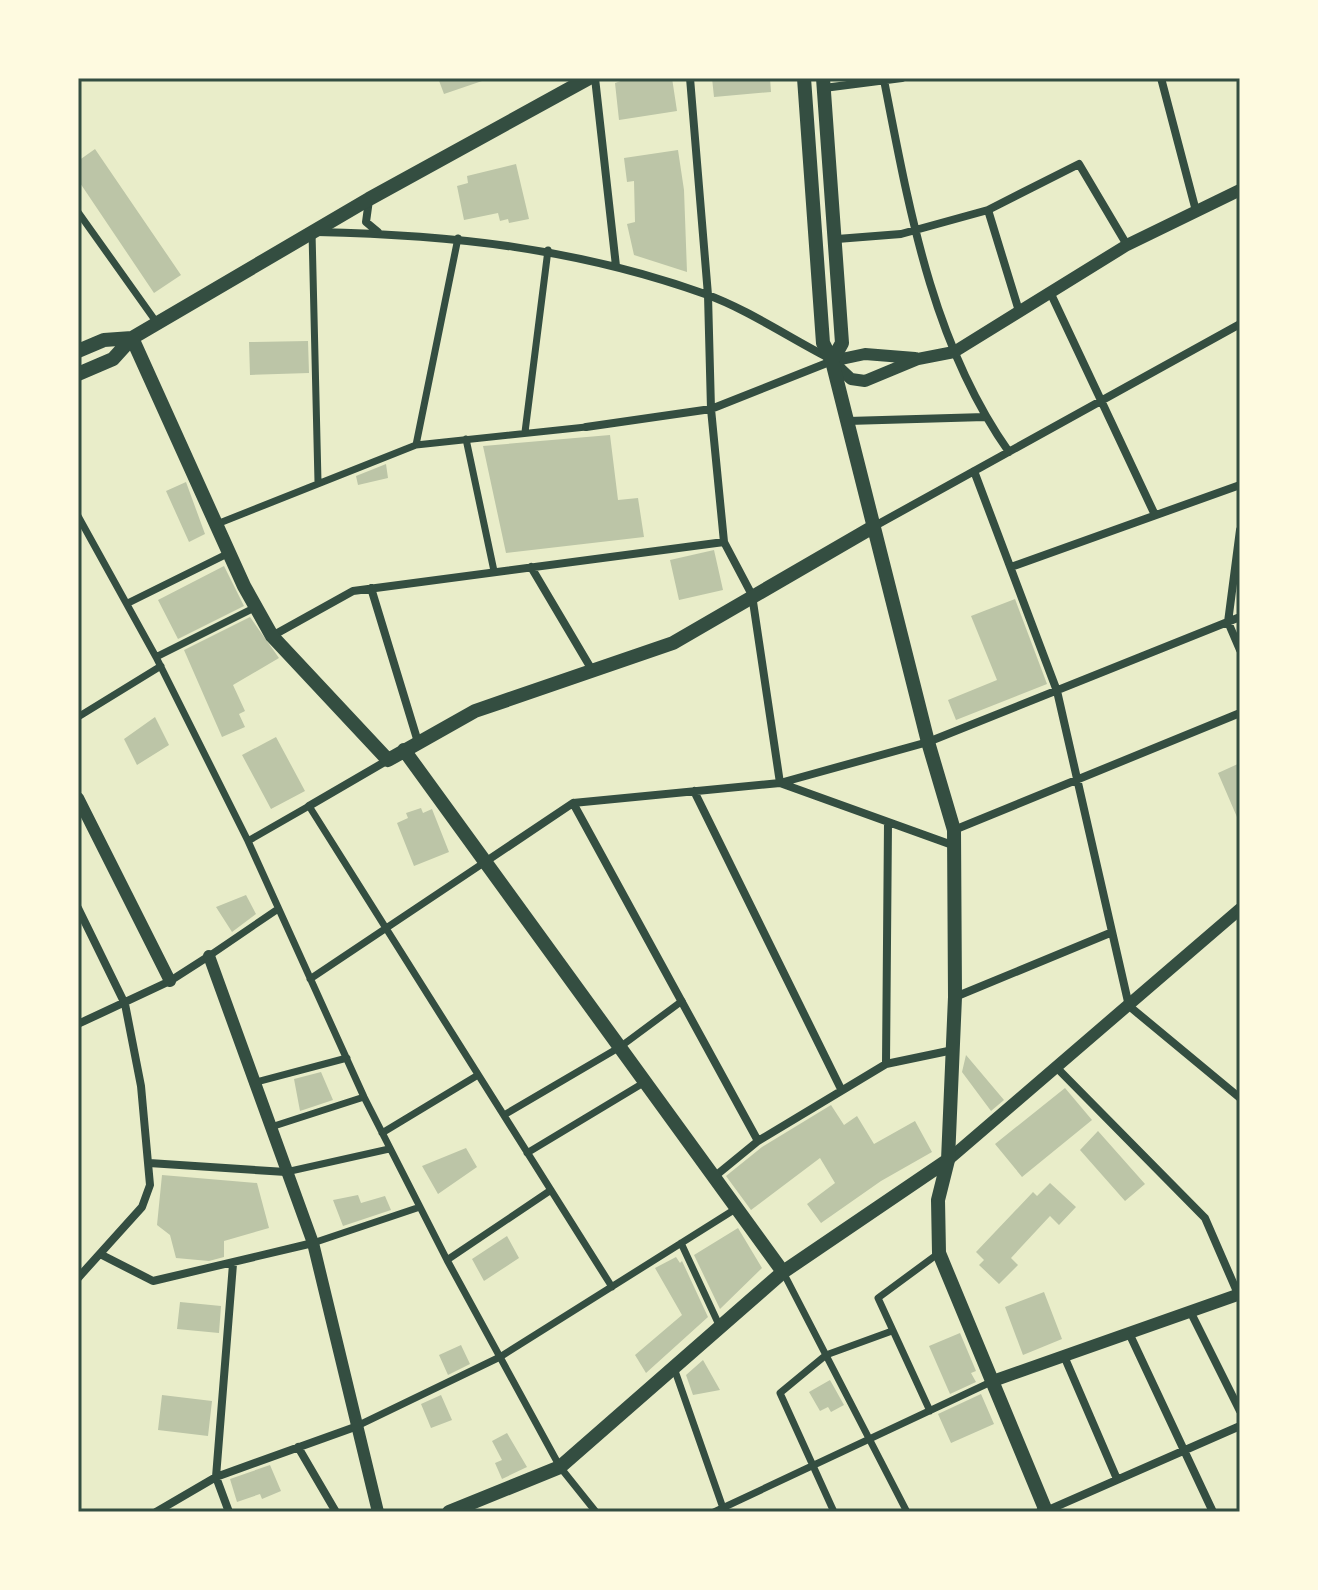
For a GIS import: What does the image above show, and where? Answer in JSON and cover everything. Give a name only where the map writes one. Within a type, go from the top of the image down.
[{"type":"main road","points":[[78,374],[113,359],[132,338],[312,232],[589,78]]},
{"type":"main road","points":[[804,78],[823,343],[832,361],[848,421],[956,846],[953,1050],[948,1160],[938,1200],[939,1253],[1045,1512]]},
{"type":"main road","points":[[824,83],[842,343],[832,361]]},
{"type":"main road","points":[[78,351],[104,340],[132,338]]},
{"type":"main road","points":[[132,338],[229,553],[272,636],[388,760],[475,711],[673,643],[873,527]]},
{"type":"main road","points":[[411,746],[485,862],[783,1272]]},
{"type":"main road","points":[[449,1512],[560,1467],[783,1272],[948,1160]]},
{"type":"street","points":[[595,78],[616,266]]},
{"type":"street","points":[[690,78],[708,295],[711,409],[724,542],[752,595],[780,783]]},
{"type":"street","points":[[824,83],[902,78]]},
{"type":"street","points":[[1161,78],[1196,211]]},
{"type":"street","points":[[884,80],[913,228],[954,352],[985,417],[1009,452]]},
{"type":"street","points":[[837,239],[901,234],[913,228],[988,210],[1079,164],[1127,245]]},
{"type":"street","points":[[318,482],[312,232],[458,238],[548,250],[616,266],[708,295],[832,361],[851,379],[865,381],[918,359],[954,352],[1127,245],[1240,190]]},
{"type":"street","points":[[369,199],[366,222],[382,234]]},
{"type":"street","points":[[988,210],[1019,311]]},
{"type":"street","points":[[78,212],[157,323]]},
{"type":"street","points":[[416,445],[458,238]]},
{"type":"street","points":[[525,432],[548,250]]},
{"type":"street","points":[[1050,292],[1155,515]]},
{"type":"street","points":[[873,527],[1240,324]]},
{"type":"street","points":[[217,524],[416,445],[586,427],[711,409],[832,361],[865,354],[918,359]]},
{"type":"street","points":[[848,421],[985,417]]},
{"type":"street","points":[[466,439],[494,571]]},
{"type":"street","points":[[974,471],[1057,691],[1129,1006],[1240,1098]]},
{"type":"street","points":[[1011,567],[1240,485]]},
{"type":"street","points":[[78,516],[161,666],[248,841],[389,1149],[560,1467],[596,1512]]},
{"type":"street","points":[[1240,530],[1228,622],[1240,650]]},
{"type":"street","points":[[272,636],[339,596],[371,588],[724,542]]},
{"type":"street","points":[[128,603],[229,553]]},
{"type":"street","points":[[531,567],[592,670]]},
{"type":"street","points":[[371,588],[411,746]]},
{"type":"street","points":[[156,657],[256,607]]},
{"type":"street","points":[[310,979],[573,803],[780,783],[928,742],[1240,617]]},
{"type":"street","points":[[78,717],[161,666]]},
{"type":"street","points":[[954,830],[1240,713]]},
{"type":"street","points":[[248,841],[388,760]]},
{"type":"street","points":[[780,783],[956,846]]},
{"type":"street","points":[[694,791],[841,1089]]},
{"type":"street","points":[[78,798],[170,981]]},
{"type":"street","points":[[573,803],[758,1141]]},
{"type":"street","points":[[309,806],[612,1287]]},
{"type":"street","points":[[886,1064],[888,822]]},
{"type":"street","points":[[78,908],[125,1004],[141,1086],[150,1185],[142,1207],[78,1278]]},
{"type":"street","points":[[78,1024],[170,981],[278,909]]},
{"type":"street","points":[[948,1160],[1240,909]]},
{"type":"street","points":[[955,997],[1110,933]]},
{"type":"street","points":[[209,956],[313,1243],[378,1512]]},
{"type":"street","points":[[504,1115],[620,1047],[682,1001]]},
{"type":"street","points":[[714,1177],[758,1141],[886,1064],[953,1050]]},
{"type":"street","points":[[253,1083],[347,1058]]},
{"type":"street","points":[[714,1512],[993,1381],[1239,1294],[1205,1218],[1057,1068]]},
{"type":"street","points":[[382,1133],[478,1075]]},
{"type":"street","points":[[527,1153],[645,1082]]},
{"type":"street","points":[[269,1128],[364,1097]]},
{"type":"street","points":[[149,1163],[286,1172],[389,1149]]},
{"type":"street","points":[[447,1260],[551,1190]]},
{"type":"street","points":[[100,1254],[153,1281],[313,1243],[420,1207]]},
{"type":"street","points":[[156,1512],[216,1477],[355,1427],[500,1357],[737,1208]]},
{"type":"street","points":[[681,1243],[720,1327]]},
{"type":"street","points":[[930,1411],[878,1298],[939,1253]]},
{"type":"street","points":[[229,1512],[216,1477],[233,1264]]},
{"type":"street","points":[[783,1272],[907,1512]]},
{"type":"street","points":[[1190,1311],[1240,1411]]},
{"type":"street","points":[[834,1512],[780,1393],[826,1355],[892,1331]]},
{"type":"street","points":[[1129,1333],[1213,1512]]},
{"type":"street","points":[[1064,1356],[1117,1479]]},
{"type":"street","points":[[674,1368],[723,1508]]},
{"type":"street","points":[[1045,1512],[1240,1426]]},
{"type":"street","points":[[298,1447],[336,1512]]},
{"type":"building","points":[[438,78],[485,78],[485,80],[444,94]]},
{"type":"building","points":[[629,78],[672,78],[677,111],[619,120],[615,83]]},
{"type":"building","points":[[712,78],[770,78],[771,92],[714,97]]},
{"type":"building","points":[[95,149],[181,275],[154,293],[78,180],[78,161]]},
{"type":"building","points":[[678,150],[684,190],[687,272],[634,255],[627,224],[635,222],[634,181],[627,182],[624,158]]},
{"type":"building","points":[[516,164],[529,219],[509,223],[508,219],[500,221],[498,213],[464,220],[457,186],[468,183],[467,176]]},
{"type":"building","points":[[308,341],[309,373],[250,375],[249,342]]},
{"type":"building","points":[[610,435],[618,500],[638,498],[644,537],[506,553],[483,446]]},
{"type":"building","points":[[386,464],[388,478],[358,485],[356,476]]},
{"type":"building","points":[[186,482],[205,534],[189,542],[166,491]]},
{"type":"building","points":[[714,550],[723,590],[679,600],[670,560]]},
{"type":"building","points":[[224,566],[244,606],[178,639],[158,600]]},
{"type":"building","points":[[1015,599],[1047,684],[956,720],[948,700],[997,680],[971,616]]},
{"type":"building","points":[[250,617],[279,658],[233,685],[245,711],[239,714],[245,727],[222,737],[184,650]]},
{"type":"building","points":[[155,717],[169,745],[137,765],[124,739]]},
{"type":"building","points":[[276,737],[305,791],[271,809],[242,755]]},
{"type":"building","points":[[1240,763],[1240,824],[1218,773]]},
{"type":"building","points":[[421,808],[423,813],[432,809],[449,852],[414,866],[397,823],[408,818],[406,813]]},
{"type":"building","points":[[246,895],[256,914],[232,932],[216,907]]},
{"type":"building","points":[[966,1055],[1004,1100],[991,1111],[962,1072]]},
{"type":"building","points":[[321,1072],[333,1100],[300,1111],[294,1079]]},
{"type":"building","points":[[1065,1088],[1092,1120],[1022,1177],[995,1144]]},
{"type":"building","points":[[831,1105],[844,1125],[857,1116],[874,1144],[915,1121],[932,1152],[881,1181],[821,1223],[807,1204],[835,1183],[820,1158],[751,1210],[726,1176],[762,1147]]},
{"type":"building","points":[[1098,1131],[1145,1184],[1125,1201],[1080,1150]]},
{"type":"building","points":[[466,1148],[477,1167],[438,1194],[422,1166]]},
{"type":"building","points":[[162,1175],[257,1183],[269,1228],[224,1241],[224,1257],[209,1261],[176,1258],[170,1235],[157,1225]]},
{"type":"building","points":[[1050,1183],[1076,1207],[1059,1225],[1050,1216],[1011,1258],[1018,1265],[999,1284],[979,1265],[984,1260],[976,1252],[1033,1192],[1037,1196]]},
{"type":"building","points":[[358,1195],[361,1203],[385,1196],[391,1210],[343,1226],[333,1200]]},
{"type":"building","points":[[738,1228],[762,1268],[720,1309],[694,1255]]},
{"type":"building","points":[[507,1236],[519,1258],[484,1281],[472,1259]]},
{"type":"building","points":[[676,1257],[680,1263],[682,1261],[708,1317],[646,1373],[635,1355],[682,1315],[655,1268]]},
{"type":"building","points":[[1044,1292],[1062,1339],[1023,1355],[1005,1307]]},
{"type":"building","points":[[180,1302],[221,1306],[219,1333],[177,1329]]},
{"type":"building","points":[[960,1333],[976,1371],[971,1373],[976,1382],[950,1394],[929,1346]]},
{"type":"building","points":[[461,1345],[470,1364],[448,1375],[439,1355]]},
{"type":"building","points":[[703,1360],[720,1390],[693,1395],[686,1375]]},
{"type":"building","points":[[830,1380],[844,1405],[831,1412],[828,1407],[820,1411],[809,1392]]},
{"type":"building","points":[[981,1394],[994,1424],[951,1443],[938,1414]]},
{"type":"building","points":[[162,1395],[212,1401],[208,1436],[158,1430]]},
{"type":"building","points":[[441,1395],[452,1420],[431,1428],[421,1404]]},
{"type":"building","points":[[507,1433],[527,1467],[502,1479],[495,1463],[502,1460],[492,1441]]},
{"type":"building","points":[[270,1465],[281,1491],[262,1499],[260,1494],[237,1502],[230,1479]]}]
